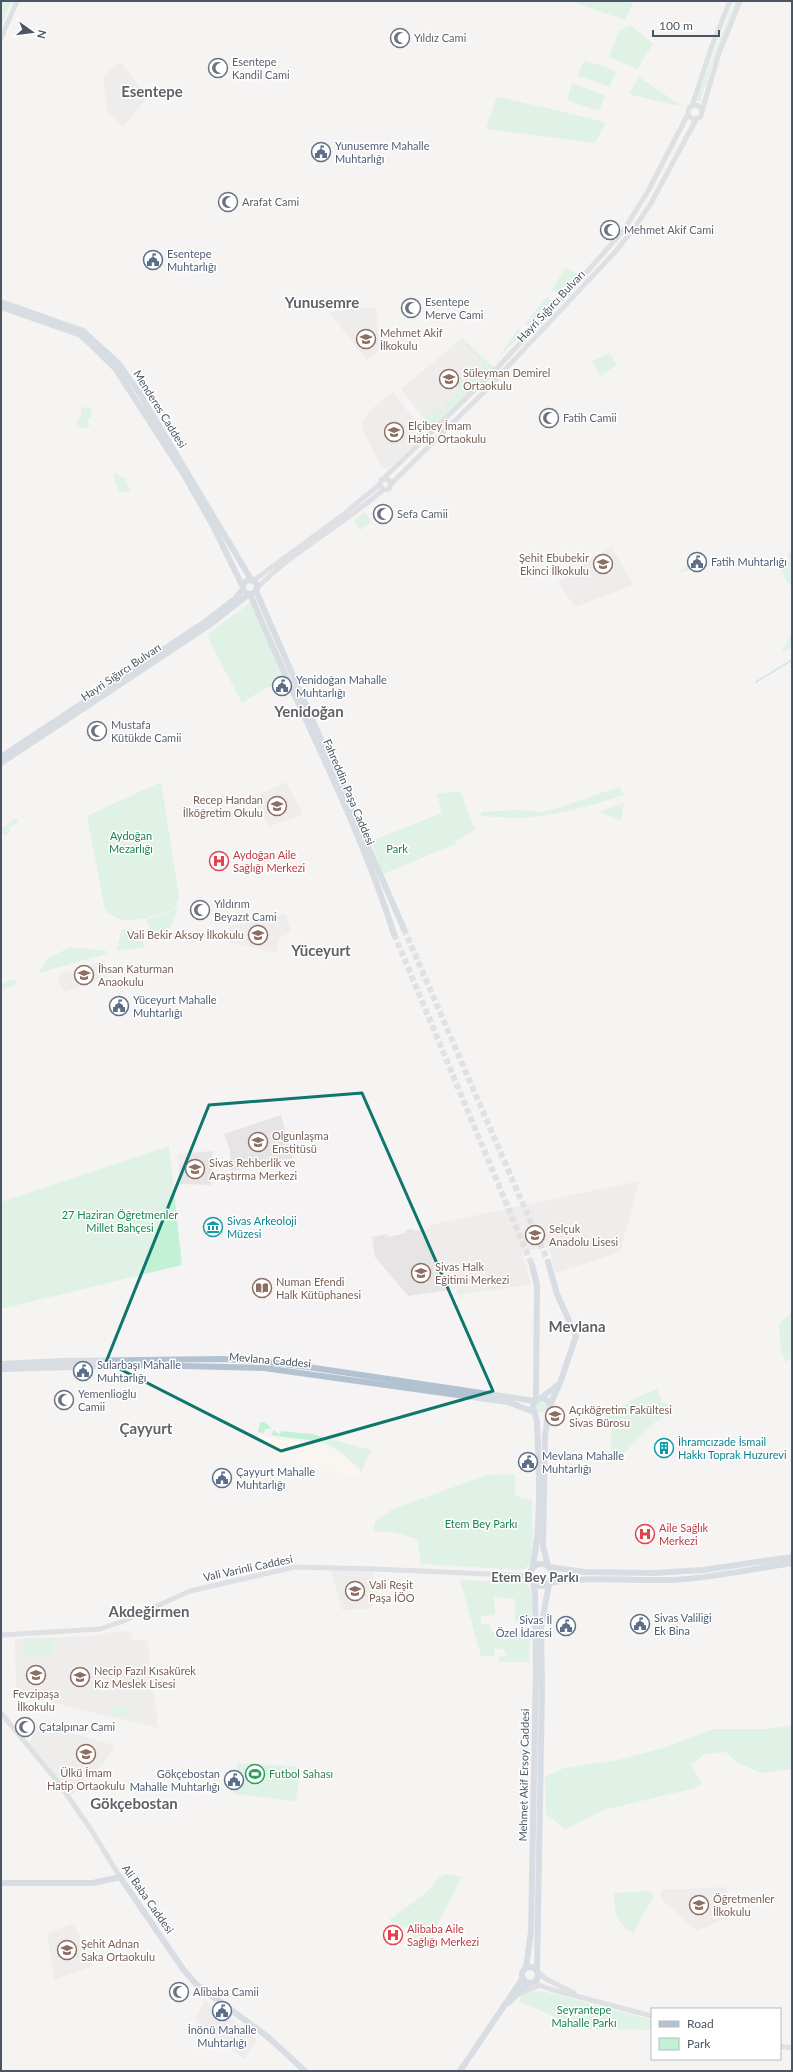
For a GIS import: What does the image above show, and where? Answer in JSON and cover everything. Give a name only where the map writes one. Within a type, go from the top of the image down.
[{"type":"main road","name":"Menderes Caddesi","points":[[1,302],[83,331],[119,364],[140,394],[252,581],[256,585],[253,592]]},
{"type":"main road","name":"Menderes Caddesi","points":[[1,307],[80,335],[115,368],[220,537],[243,588]]},
{"type":"main road","name":"Hayri Sığırcı Bulvarı","points":[[1,757],[205,622],[235,599],[247,582],[252,581]]},
{"type":"main road","points":[[243,588],[253,592]]},
{"type":"main road","name":"Hayri Sığırcı Bulvarı","points":[[1,763],[211,624],[253,592]]},
{"type":"main road","name":"Fahreddin Paşa Caddesi","points":[[253,592],[329,755],[404,929]]},
{"type":"main road","name":"Fahreddin Paşa Caddesi","points":[[253,592],[352,823],[382,898],[394,934]]},
{"type":"main road","points":[[548,1262],[557,1294],[576,1336],[560,1383],[550,1405],[545,1435],[542,1508],[543,1547],[548,1566],[552,1573],[549,1584]]},
{"type":"main road","points":[[532,1265],[537,1285],[537,1400]]},
{"type":"main road","name":"Mevlana Caddesi","points":[[1,1364],[62,1361],[222,1359],[308,1367],[537,1400]]},
{"type":"main road","name":"Mevlana Caddesi","points":[[1,1369],[142,1366],[264,1368],[508,1402],[534,1412]]},
{"type":"main road","points":[[560,1383],[532,1405],[537,1421],[537,1522],[531,1579],[542,1587],[566,1580],[645,1580],[694,1578],[792,1563]]},
{"type":"main road","points":[[537,1400],[546,1400],[550,1405]]},
{"type":"main road","points":[[534,1412],[543,1415],[548,1412]]},
{"type":"main road","points":[[532,1569],[538,1565],[584,1572],[654,1573],[703,1570],[792,1556]]},
{"type":"main road","name":"Mehmet Akif Ersoy Caddesi","points":[[526,1968],[531,1932],[533,1877],[536,1667],[535,1592],[531,1579]]},
{"type":"main road","name":"Mehmet Akif Ersoy Caddesi","points":[[537,1971],[541,1627],[549,1584]]},
{"type":"main road","points":[[1,1883],[93,1883],[120,1877]]},
{"type":"main road","name":"Ali Baba Caddesi","points":[[120,1877],[183,1969],[196,1984],[268,2037],[305,2071]]},
{"type":"main road","points":[[460,2071],[500,2011],[522,1978],[522,1973],[526,1968],[533,1968],[537,1971],[538,1978],[500,2011]]},
{"type":"main road","points":[[522,1978],[531,1983]]},
{"type":"street","points":[[1,38],[17,1]]},
{"type":"street","points":[[730,1],[717,33],[692,106],[688,110],[688,114],[692,118],[697,118],[700,116],[719,54],[740,1]]},
{"type":"street","points":[[692,106],[698,106],[702,111]]},
{"type":"street","name":"Hayri Sığırcı Bulvarı","points":[[383,479],[496,368],[586,274],[623,231],[647,193],[688,114]]},
{"type":"street","name":"Hayri Sığırcı Bulvarı","points":[[391,484],[485,390],[616,251],[638,224],[697,118]]},
{"type":"street","points":[[252,581],[344,514],[380,484],[383,479],[388,479],[391,484],[389,488],[383,490],[380,484]]},
{"type":"street","name":"Hayri Sığırcı Bulvarı","points":[[253,592],[283,566],[344,522],[383,490]]},
{"type":"street","name":"Vali Varinli Caddesi","points":[[1,1635],[100,1629],[126,1620],[190,1591],[295,1567],[359,1568],[531,1579]]},
{"type":"street","name":"Ali Baba Caddesi","points":[[1,1713],[66,1793],[120,1877]]},
{"type":"street","points":[[537,1962],[546,1979]]},
{"type":"street","points":[[537,1971],[546,1979],[582,1998]]},
{"type":"street","points":[[531,1983],[651,2016]]},
{"type":"street","points":[[518,1994],[540,1985]]},
{"type":"street","points":[[781,2046],[792,2048]]},
{"type":"highlighted area","points":[[362,1093],[493,1391],[281,1451],[106,1362],[209,1105]]},
{"type":"shaded area","points":[[117,63],[121,63],[148,97],[123,127],[107,110],[103,78]]},
{"type":"shaded area","name":"Mehmet Akif İlkokulu","points":[[355,308],[376,308],[378,332],[384,346],[367,361],[329,312]]},
{"type":"shaded area","name":"Süleyman Demirel Ortaokulu","points":[[462,338],[494,368],[434,431],[401,389]]},
{"type":"shaded area","name":"Elçibey İmam Hatip Ortaokulu","points":[[393,392],[425,434],[387,470],[380,464],[363,430],[362,423],[369,411]]},
{"type":"shaded area","name":"Şehit Ebubekir Ekinci İlkokulu","points":[[611,546],[633,585],[575,607],[558,582]]},
{"type":"shaded area","name":"Recep Handan İlköğretim Okulu","points":[[286,782],[303,814],[269,827],[251,798]]},
{"type":"shaded area","name":"Vali Bekir Aksoy İlkokulu","points":[[286,914],[291,932],[280,938],[275,953],[230,942],[229,926]]},
{"type":"shaded area","name":"İhsan Katurman Anaokulu","points":[[105,960],[109,976],[65,992],[58,982],[60,974]]},
{"type":"shaded area","name":"Olgunlaşma Enstitüsü","points":[[281,1115],[293,1158],[230,1172],[230,1150],[224,1134]]},
{"type":"shaded area","name":"Sivas Rehberlik ve Araştırma Merkezi","points":[[213,1151],[211,1185],[180,1184],[177,1154]]},
{"type":"shaded area","name":"Selçuk Anadolu Lisesi","points":[[639,1181],[620,1252],[555,1273],[549,1247],[522,1252],[531,1284],[458,1295],[456,1289],[408,1296],[375,1257],[372,1237],[387,1234],[388,1237],[406,1233],[405,1230],[413,1229],[414,1231],[430,1228],[430,1225]]},
{"type":"shaded area","points":[[259,1435],[281,1440],[319,1443],[343,1454],[358,1471],[359,1477],[274,1460],[277,1448],[256,1441]]},
{"type":"shaded area","name":"Vali Reşit Paşa İÖO","points":[[331,1570],[374,1572],[372,1609],[342,1610]]},
{"type":"shaded area","points":[[131,1631],[132,1640],[147,1640],[158,1728],[21,1695],[23,1689],[16,1688],[15,1639],[95,1636],[110,1632]]},
{"type":"shaded area","points":[[37,1724],[114,1745],[114,1748],[107,1759],[71,1795],[28,1743],[33,1737]]},
{"type":"shaded area","name":"Öğretmenler İlkokulu","points":[[726,1887],[732,1915],[697,1931],[661,1899],[661,1890]]},
{"type":"shaded area","name":"Şehit Adnan Saka Ortaokulu","points":[[74,1924],[93,1966],[54,1980],[47,1933]]},
{"type":"shaded area","points":[[205,2001],[225,2014],[258,2041],[244,2059],[197,2022],[195,2019]]},
{"type":"green space","points":[[1,1],[12,1],[1,27]]},
{"type":"green space","points":[[569,1],[634,1],[625,20]]},
{"type":"green space","points":[[735,1],[737,1],[714,59],[700,102],[696,100]]},
{"type":"green space","points":[[630,25],[653,44],[637,69],[609,57],[618,32]]},
{"type":"green space","points":[[584,60],[616,71],[610,87],[578,76]]},
{"type":"green space","points":[[639,77],[683,107],[629,94]]},
{"type":"green space","points":[[572,83],[605,95],[599,111],[567,100]]},
{"type":"green space","points":[[500,97],[605,122],[605,125],[595,143],[486,129],[496,99]]},
{"type":"green space","points":[[565,268],[579,274],[580,277],[562,296],[552,290]]},
{"type":"green space","points":[[547,297],[552,302],[528,327],[525,323]]},
{"type":"green space","points":[[518,329],[522,334],[498,358]]},
{"type":"green space","points":[[462,339],[494,368],[451,412],[443,404],[460,390],[455,383],[460,379],[465,384],[485,364],[461,340]]},
{"type":"green space","points":[[609,353],[617,365],[600,376],[592,361]]},
{"type":"green space","points":[[440,406],[448,415],[434,430],[424,418]]},
{"type":"green space","points":[[85,407],[91,409],[92,415],[87,422],[90,424],[87,428],[81,428],[76,423],[81,415],[81,408]]},
{"type":"green space","points":[[117,473],[120,477],[124,477],[131,491],[120,493],[113,475]]},
{"type":"green space","points":[[365,512],[371,522],[360,530],[353,520]]},
{"type":"green space","points":[[792,552],[791,585],[786,581],[780,565],[789,562],[787,554]]},
{"type":"green space","points":[[705,559],[708,566],[677,573],[694,563],[696,566]]},
{"type":"green space","points":[[250,603],[285,680],[264,689],[242,703],[208,638],[209,633]]},
{"type":"green space","points":[[791,635],[792,647],[781,653]]},
{"type":"green space","name":"Aydoğan Mezarlığı","points":[[161,782],[179,896],[176,907],[159,914],[140,919],[122,919],[113,916],[105,910],[87,816]]},
{"type":"green space","points":[[619,787],[624,795],[560,813],[510,818],[481,816],[481,812],[518,810],[540,812],[555,809]]},
{"type":"green space","name":"Park","points":[[460,791],[475,829],[455,842],[456,844],[383,874],[372,844],[373,840],[442,813],[437,794]]},
{"type":"green space","points":[[624,802],[621,821],[600,812]]},
{"type":"green space","points":[[16,818],[19,822],[9,827],[10,832],[5,836],[1,829]]},
{"type":"green space","points":[[179,907],[171,926],[155,942],[146,920]]},
{"type":"green space","points":[[122,929],[142,930],[144,947],[116,951]]},
{"type":"green space","points":[[70,947],[107,951],[106,954],[38,973],[47,959]]},
{"type":"green space","points":[[15,979],[16,984],[1,990],[1,985],[7,981]]},
{"type":"green space","name":"27 Haziran Öğretmenler Millet Bahçesi","points":[[169,1146],[182,1265],[1,1309],[1,1224],[3,1220],[1,1219],[1,1202]]},
{"type":"green space","points":[[792,1312],[792,1357],[785,1362],[781,1350],[779,1323]]},
{"type":"green space","points":[[657,1389],[662,1403],[671,1405],[673,1410],[654,1423],[618,1459],[610,1461],[612,1421],[606,1417],[630,1401]]},
{"type":"green space","points":[[539,1402],[543,1402],[545,1403],[545,1411],[539,1412],[536,1409],[536,1405]]},
{"type":"green space","points":[[260,1422],[264,1422],[272,1428],[265,1429],[264,1433],[258,1432]]},
{"type":"green space","points":[[274,1430],[280,1435],[281,1431],[312,1434],[371,1450],[361,1473],[360,1469],[333,1447],[310,1440],[271,1435]]},
{"type":"green space","name":"Etem Bey Parkı","points":[[515,1474],[515,1496],[532,1500],[533,1559],[524,1570],[421,1564],[417,1539],[394,1532],[373,1532],[375,1522],[393,1509],[487,1475]]},
{"type":"green space","points":[[460,1580],[523,1583],[530,1588],[532,1598],[531,1617],[523,1616],[522,1622],[515,1621],[515,1599],[494,1597],[495,1615],[481,1616],[481,1624],[489,1624],[491,1631],[499,1634],[526,1633],[528,1631],[526,1629],[530,1629],[529,1662],[500,1662],[499,1656],[506,1656],[505,1651],[501,1649],[494,1649],[494,1656],[481,1656]]},
{"type":"green space","points":[[24,1638],[40,1638],[39,1656],[26,1657]]},
{"type":"green space","points":[[54,1638],[54,1656],[41,1656],[41,1639]]},
{"type":"green space","points":[[77,1677],[83,1677],[84,1688],[78,1689]]},
{"type":"green space","points":[[112,1706],[130,1706],[130,1716],[112,1716]]},
{"type":"green space","points":[[792,1725],[792,1769],[761,1773],[736,1762],[726,1752],[704,1754],[691,1765],[702,1784],[695,1788],[604,1810],[565,1829],[546,1814],[545,1777],[564,1768],[618,1760],[667,1747],[714,1729],[767,1729]]},
{"type":"green space","points":[[237,1763],[300,1767],[296,1801],[234,1794]]},
{"type":"green space","points":[[446,1874],[462,1877],[434,1931],[419,1944],[415,1944],[409,1929],[389,1920],[426,1893],[439,1877]]},
{"type":"green space","points":[[648,1891],[653,1894],[653,1897],[633,1933],[620,1922],[618,1918],[615,1908],[614,1895],[615,1893]]},
{"type":"green space","name":"Seyrantepe Mahalle Parkı","points":[[531,1991],[546,1992],[651,2020],[651,2030],[582,2029],[519,2001],[522,1995]]},
{"type":"waterway","points":[[756,682],[792,660]]},
{"type":"tunnel","points":[[404,929],[548,1262]]},
{"type":"tunnel","points":[[394,934],[532,1265]]},
{"type":"place","name":"Yıldız Cami","points":[[400,38]]},
{"type":"place","name":"Esentepe Kandil Cami","points":[[218,68]]},
{"type":"place","name":"Yunusemre Mahalle Muhtarlığı","points":[[321,152]]},
{"type":"place","name":"Arafat Cami","points":[[228,202]]},
{"type":"place","name":"Mehmet Akif Cami","points":[[610,230]]},
{"type":"place","name":"Esentepe Muhtarlığı","points":[[153,260]]},
{"type":"place","name":"Esentepe Merve Cami","points":[[411,308]]},
{"type":"place","name":"Mehmet Akif İlkokulu","points":[[366,339]]},
{"type":"place","name":"Süleyman Demirel Ortaokulu","points":[[449,379]]},
{"type":"place","name":"Fatih Camii","points":[[549,418]]},
{"type":"place","name":"Elçibey İmam Hatip Ortaokulu","points":[[394,432]]},
{"type":"place","name":"Sefa Camii","points":[[383,514]]},
{"type":"place","name":"Fatih Muhtarlığı","points":[[697,562]]},
{"type":"place","name":"Şehit Ebubekir Ekinci İlkokulu","points":[[603,564]]},
{"type":"place","name":"Yenidoğan Mahalle Muhtarlığı","points":[[282,686]]},
{"type":"place","name":"Mustafa Kütükde Camii","points":[[97,731]]},
{"type":"place","name":"Recep Handan İlköğretim Okulu","points":[[277,806]]},
{"type":"place","name":"Aydoğan Aile Sağlığı Merkezi","points":[[219,861]]},
{"type":"place","name":"Yıldırım Beyazıt Cami","points":[[200,910]]},
{"type":"place","name":"Vali Bekir Aksoy İlkokulu","points":[[258,935]]},
{"type":"place","name":"İhsan Katurman Anaokulu","points":[[84,975]]},
{"type":"place","name":"Yüceyurt Mahalle Muhtarlığı","points":[[119,1006]]},
{"type":"place","name":"Olgunlaşma Enstitüsü","points":[[258,1142]]},
{"type":"place","name":"Sivas Rehberlik ve Araştırma Merkezi","points":[[195,1169]]},
{"type":"place","name":"Sivas Arkeoloji Müzesi","points":[[213,1227]]},
{"type":"place","name":"Selçuk Anadolu Lisesi","points":[[535,1235]]},
{"type":"place","name":"Sivas Halk Eğitimi Merkezi","points":[[421,1273]]},
{"type":"place","name":"Numan Efendi Halk Kütüphanesi","points":[[262,1288]]},
{"type":"place","name":"Sularbaşı Mahalle Muhtarlığı","points":[[83,1371]]},
{"type":"place","name":"Yemenlioğlu Camii","points":[[64,1400]]},
{"type":"place","name":"Açıköğretim Fakültesi Sivas Bürosu","points":[[555,1416]]},
{"type":"place","name":"İhramcızade İsmail Hakkı Toprak Huzurevi","points":[[664,1448]]},
{"type":"place","name":"Mevlana Mahalle Muhtarlığı","points":[[528,1462]]},
{"type":"place","name":"Çayyurt Mahalle Muhtarlığı","points":[[222,1478]]},
{"type":"place","name":"Aile Sağlık Merkezi","points":[[645,1534]]},
{"type":"place","name":"Vali Reşit Paşa İÖO","points":[[355,1591]]},
{"type":"place","name":"Sivas Valiliği Ek Bina","points":[[640,1624]]},
{"type":"place","name":"Sivas İl Özel İdaresi","points":[[566,1626]]},
{"type":"place","name":"Fevzipaşa İlkokulu","points":[[36,1675]]},
{"type":"place","name":"Necip Fazıl Kısakürek Kız Meslek Lisesi","points":[[80,1677]]},
{"type":"place","name":"Çatalpınar Cami","points":[[25,1727]]},
{"type":"place","name":"Ülkü İmam Hatip Ortaokulu","points":[[86,1754]]},
{"type":"place","name":"Futbol Sahası","points":[[255,1774]]},
{"type":"place","name":"Gökçebostan Mahalle Muhtarlığı","points":[[234,1780]]},
{"type":"place","name":"Öğretmenler İlkokulu","points":[[699,1905]]},
{"type":"place","name":"Alibaba Aile Sağlığı Merkezi","points":[[393,1935]]},
{"type":"place","name":"Şehit Adnan Saka Ortaokulu","points":[[67,1950]]},
{"type":"place","name":"Alibaba Camii","points":[[179,1992]]},
{"type":"place","name":"İnönü Mahalle Muhtarlığı","points":[[222,2011]]},
{"type":"district","name":"Esentepe","points":[[152,92]]},
{"type":"district","name":"Yunusemre","points":[[322,303]]},
{"type":"district","name":"Yenidoğan","points":[[309,712]]},
{"type":"district","name":"Yüceyurt","points":[[321,951]]},
{"type":"district","name":"Mevlana","points":[[577,1327]]},
{"type":"district","name":"Çayyurt","points":[[146,1429]]},
{"type":"district","name":"Etem Bey Parkı","points":[[535,1577]]},
{"type":"district","name":"Akdeğirmen","points":[[149,1612]]},
{"type":"district","name":"Gökçebostan","points":[[134,1804]]}]
